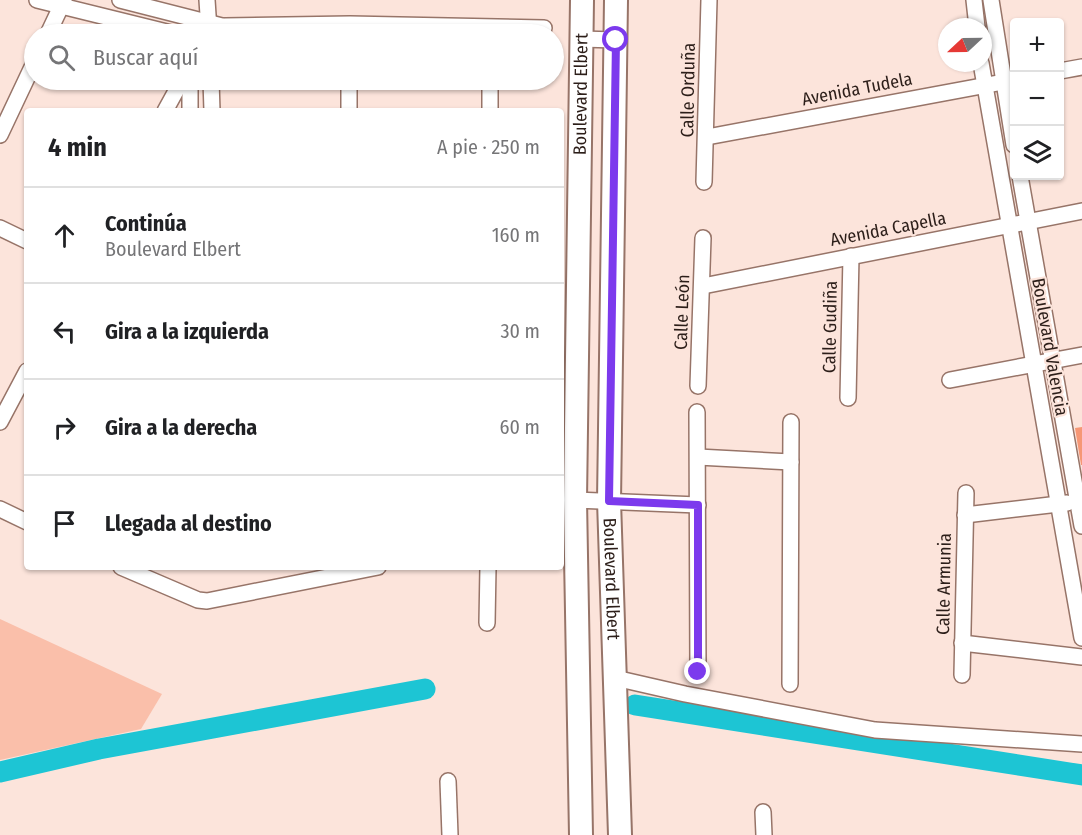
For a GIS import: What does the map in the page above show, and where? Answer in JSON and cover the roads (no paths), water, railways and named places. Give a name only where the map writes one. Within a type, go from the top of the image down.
[{"type":"street","points":[[37,0],[63,3],[139,24]]},
{"type":"street","points":[[120,0],[204,24]]},
{"type":"street","name":"Boulevard Elbert","points":[[581,835],[578,780],[575,500],[582,0]]},
{"type":"street","name":"Boulevard Elbert","points":[[616,0],[609,501],[620,835]]},
{"type":"street","name":"Calle Orduña","points":[[704,182],[710,0]]},
{"type":"street","points":[[974,0],[976,18]]},
{"type":"street","points":[[991,0],[1009,81],[1013,126]]},
{"type":"street","points":[[53,24],[63,3]]},
{"type":"street","points":[[582,39],[616,40]]},
{"type":"street","points":[[1064,70],[1082,67]]},
{"type":"street","name":"Boulevard Valencia","points":[[982,72],[1082,638]]},
{"type":"street","name":"Avenida Tudela","points":[[706,137],[1009,81]]},
{"type":"street","points":[[0,135],[24,84]]},
{"type":"street","points":[[167,108],[177,90]]},
{"type":"street","points":[[190,90],[190,108]]},
{"type":"street","points":[[211,90],[212,108]]},
{"type":"street","points":[[349,90],[349,108]]},
{"type":"street","points":[[490,90],[490,108]]},
{"type":"street","name":"Boulevard Valencia","points":[[1021,180],[1080,500],[1082,526]]},
{"type":"street","name":"Avenida Capella","points":[[703,286],[1082,211]]},
{"type":"street","points":[[0,228],[24,240]]},
{"type":"street","name":"Calle León","points":[[698,386],[703,238]]},
{"type":"street","name":"Calle Gudiña","points":[[848,398],[851,256]]},
{"type":"street","points":[[950,381],[1082,355]]},
{"type":"street","points":[[0,423],[24,378]]},
{"type":"street","points":[[697,412],[698,672]]},
{"type":"street","points":[[790,684],[791,422]]},
{"type":"street","points":[[698,457],[791,462]]},
{"type":"street","name":"Calle Armunia","points":[[962,675],[966,493]]},
{"type":"street","points":[[575,500],[698,505]]},
{"type":"street","points":[[965,515],[1080,500]]},
{"type":"street","points":[[0,509],[24,521]]},
{"type":"street","points":[[128,570],[198,600],[207,601],[363,570]]},
{"type":"street","points":[[487,623],[488,570]]},
{"type":"street","points":[[962,643],[1082,657]]},
{"type":"street","points":[[615,678],[685,694],[875,730],[1082,744]]},
{"type":"street","points":[[448,781],[450,835]]},
{"type":"street","points":[[763,812],[764,835]]},
{"type":"waterway","points":[[0,772],[99,749],[425,689]]},
{"type":"waterway","points":[[635,705],[1082,775]]}]
